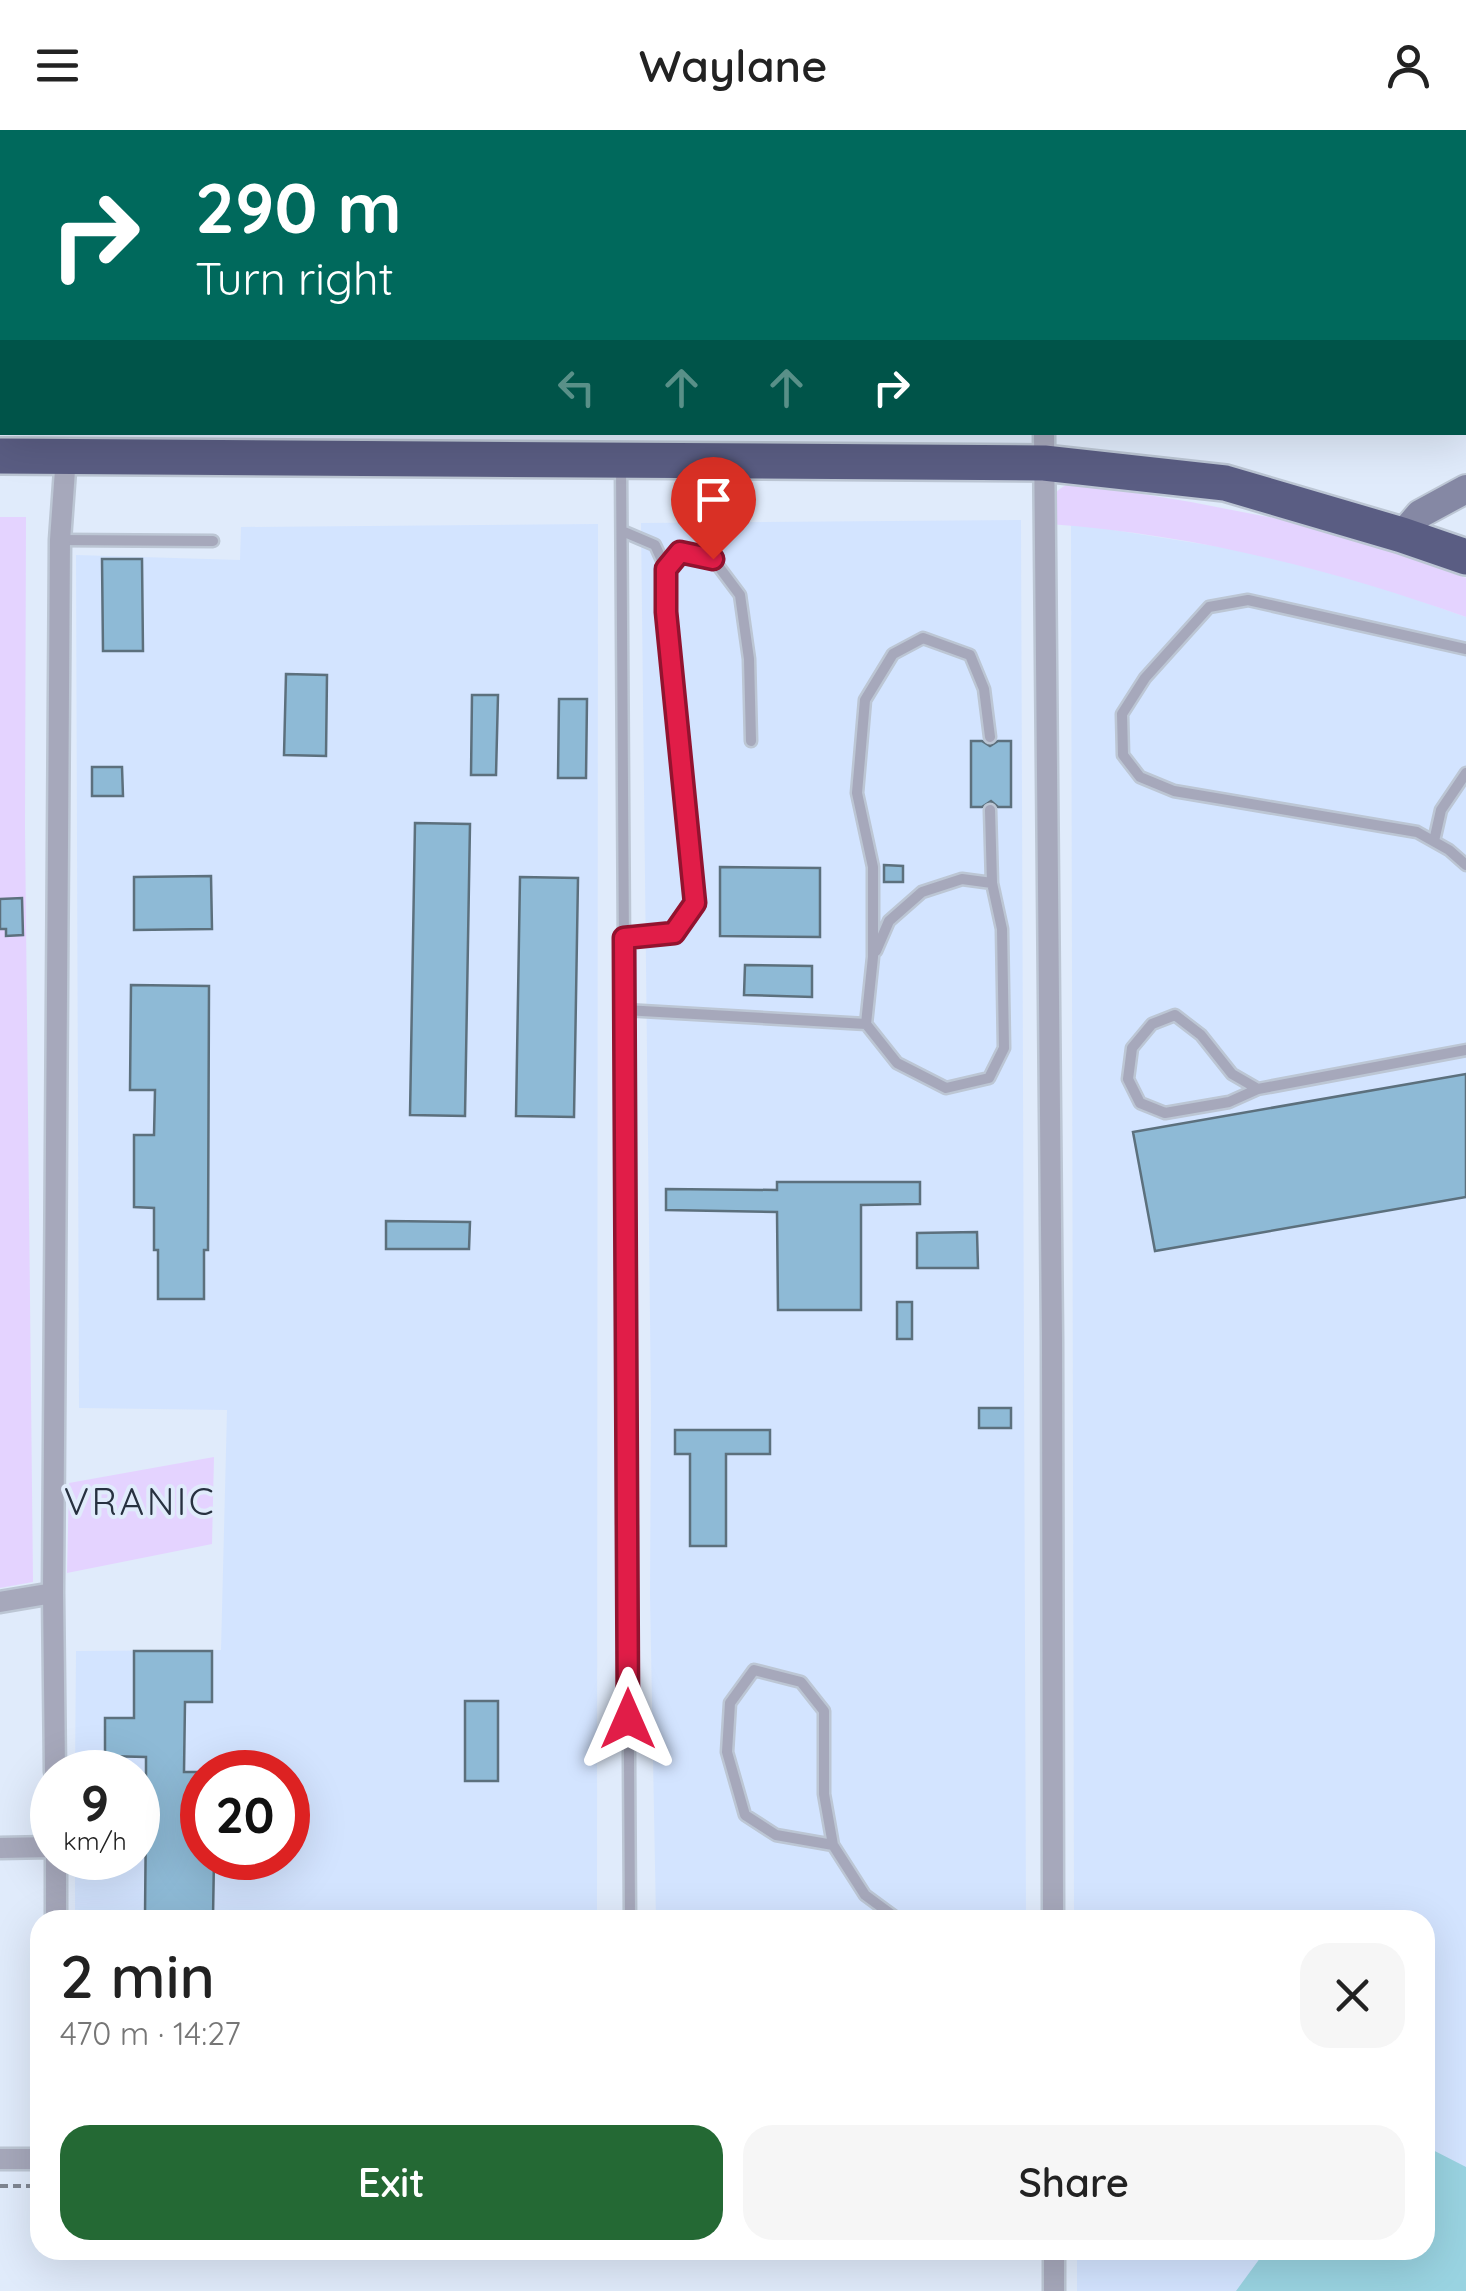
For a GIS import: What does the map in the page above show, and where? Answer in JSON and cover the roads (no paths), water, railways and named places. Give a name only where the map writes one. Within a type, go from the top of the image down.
[{"type":"highway","points":[[0,456],[279,451],[622,459],[1044,448],[1225,483],[1402,534],[1466,558]]},
{"type":"main road","points":[[1402,534],[1420,514],[1466,490]]},
{"type":"street","points":[[1044,448],[1053,1910]]},
{"type":"street","points":[[55,1750],[60,540],[66,456]]},
{"type":"street","points":[[0,1602],[53,1593]]},
{"type":"street","points":[[0,1848],[30,1848]]},
{"type":"street","points":[[56,1880],[56,1910]]},
{"type":"street","points":[[0,2159],[30,2159]]},
{"type":"street","points":[[1054,2260],[1054,2291]]},
{"type":"lane","points":[[622,459],[630,1910]]},
{"type":"lane","points":[[622,531],[655,546],[666,569],[666,612],[695,903],[674,933],[624,938]]},
{"type":"lane","points":[[60,540],[213,540]]},
{"type":"lane","points":[[666,569],[680,552],[713,559],[740,595],[749,659],[751,742]]},
{"type":"lane","points":[[1466,649],[1248,600],[1209,607],[1144,678],[1122,714],[1123,755],[1140,777],[1174,792],[1417,832],[1466,864]]},
{"type":"lane","points":[[990,736],[984,689],[970,655],[923,638],[894,654],[865,700],[857,793],[873,868],[873,956],[866,1024],[897,1063],[946,1088],[989,1078],[1004,1048],[1002,929],[992,883],[990,810]]},
{"type":"lane","points":[[1434,841],[1441,810],[1466,773]]},
{"type":"lane","points":[[873,956],[889,921],[922,892],[962,879],[992,883]]},
{"type":"lane","points":[[624,1010],[866,1024]]},
{"type":"lane","points":[[1258,1089],[1232,1074],[1201,1036],[1175,1015],[1152,1024],[1132,1048],[1128,1079],[1140,1102],[1165,1113],[1229,1102],[1258,1089],[1466,1050]]},
{"type":"lane","points":[[833,1846],[776,1835],[745,1815],[727,1752],[730,1703],[754,1670],[801,1682],[824,1711],[824,1794],[833,1846],[865,1895],[885,1910]]},
{"type":"district","name":"VRANIC","points":[[140,1502]]}]
